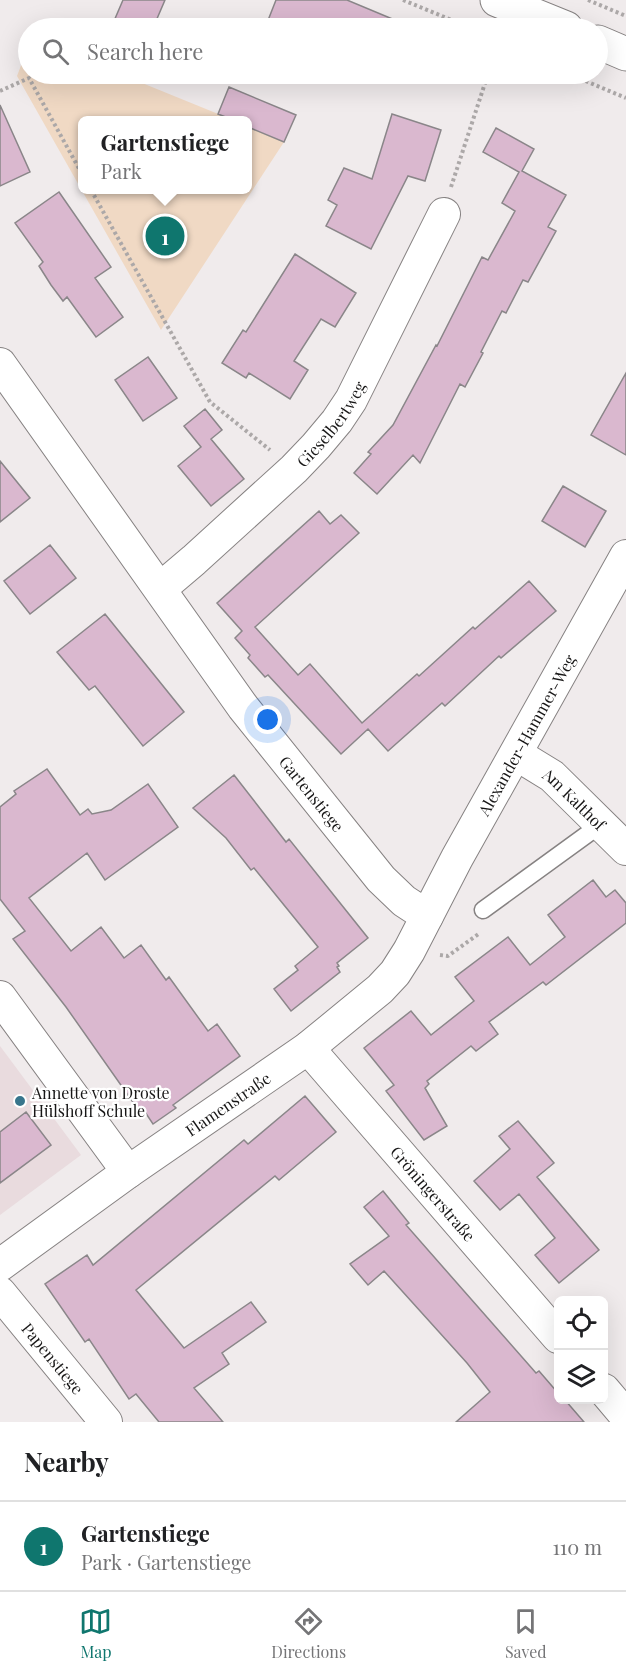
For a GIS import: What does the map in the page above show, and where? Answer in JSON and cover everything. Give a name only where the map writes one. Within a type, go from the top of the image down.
[{"type":"main road","points":[[497,0],[541,18]]},
{"type":"main road","points":[[608,47],[626,54]]},
{"type":"street","name":"Gieselbertweg","points":[[160,588],[294,469],[316,446],[351,400],[444,214]]},
{"type":"street","name":"Gartenstiege","points":[[0,364],[243,707],[381,879],[404,901],[428,916]]},
{"type":"street","name":"Alexander-Hammer-Weg","points":[[428,916],[457,858],[626,556]]},
{"type":"street","name":"Am Kalthof","points":[[516,754],[552,776],[626,849]]},
{"type":"street","name":"Flamenstraße","points":[[0,1265],[128,1172],[308,1048],[380,989],[395,973],[428,916]]},
{"type":"street","points":[[0,997],[128,1172]]},
{"type":"street","name":"Gröningerstraße","points":[[308,1048],[554,1332]]},
{"type":"street","name":"Papenstiege","points":[[0,1293],[106,1422]]},
{"type":"street","points":[[608,1396],[626,1416]]},
{"type":"lane","points":[[483,910],[600,825]]},
{"type":"path","points":[[403,0],[447,18]]},
{"type":"path","points":[[588,0],[626,16]]},
{"type":"path","points":[[0,91],[18,83]]},
{"type":"path","points":[[31,84],[78,167]]},
{"type":"path","points":[[444,214],[485,84]]},
{"type":"path","points":[[593,84],[626,98]]},
{"type":"path","points":[[94,194],[210,402],[294,469]]},
{"type":"path","points":[[409,951],[448,956],[483,931],[483,910]]},
{"type":"shaded area","points":[[22,84],[145,84],[223,116],[78,116],[78,184]]},
{"type":"shaded area","points":[[252,129],[284,142],[252,191]]},
{"type":"shaded area","points":[[84,194],[250,194],[161,330]]},
{"type":"shaded area","name":"Annette von Droste Hülshoff Schule","points":[[0,1046],[81,1155],[0,1215]]},
{"type":"building","points":[[123,0],[165,0],[157,18],[115,18]]},
{"type":"building","points":[[276,0],[347,0],[390,18],[269,18]]},
{"type":"building","points":[[229,87],[296,115],[284,142],[252,129],[252,116],[218,114]]},
{"type":"building","points":[[0,105],[30,172],[0,186]]},
{"type":"building","points":[[392,114],[441,130],[425,181],[408,176],[371,249],[326,226],[337,205],[328,200],[344,168],[372,179]]},
{"type":"building","points":[[496,128],[534,149],[522,171],[566,195],[548,227],[556,231],[528,282],[523,280],[506,313],[502,311],[465,387],[460,384],[420,463],[413,455],[377,494],[354,473],[371,454],[368,452],[393,425],[437,346],[482,257],[488,260],[515,211],[502,203],[519,172],[483,152]]},
{"type":"building","points":[[59,192],[111,267],[95,278],[123,317],[96,337],[67,297],[63,301],[51,285],[39,266],[43,262],[15,223]]},
{"type":"building","points":[[295,254],[356,293],[335,327],[321,319],[294,361],[308,370],[290,399],[249,373],[246,378],[222,363],[243,330],[246,332]]},
{"type":"building","points":[[148,357],[177,398],[143,421],[115,380]]},
{"type":"building","points":[[626,373],[626,455],[591,435]]},
{"type":"building","points":[[205,409],[222,430],[211,439],[244,479],[211,506],[178,466],[201,447],[184,426]]},
{"type":"building","points":[[0,461],[30,498],[0,522]]},
{"type":"building","points":[[563,486],[606,511],[585,547],[542,521]]},
{"type":"building","points":[[319,511],[330,524],[341,515],[359,533],[255,627],[298,675],[310,664],[362,723],[529,581],[556,611],[501,658],[499,656],[445,706],[442,703],[388,751],[368,729],[341,754],[268,675],[265,677],[248,658],[250,655],[235,638],[242,631],[217,603]]},
{"type":"building","points":[[50,545],[76,578],[30,614],[4,581]]},
{"type":"building","points":[[105,614],[184,712],[143,746],[95,686],[89,690],[57,652]]},
{"type":"building","points":[[47,769],[80,815],[88,809],[92,814],[111,810],[148,784],[178,827],[105,880],[87,853],[29,898],[71,951],[101,927],[124,958],[141,945],[166,980],[169,977],[208,1031],[217,1024],[240,1056],[173,1105],[176,1108],[153,1124],[145,1112],[142,1115],[66,1007],[13,939],[25,931],[0,899],[0,807],[16,794],[14,791]]},
{"type":"building","points":[[234,775],[286,842],[289,839],[368,938],[337,963],[340,972],[291,1011],[274,989],[298,970],[295,966],[318,947],[254,868],[251,870],[226,838],[193,808]]},
{"type":"building","points":[[593,880],[606,897],[615,890],[626,903],[626,923],[546,985],[543,982],[489,1022],[498,1034],[476,1051],[471,1046],[427,1081],[429,1084],[425,1088],[447,1126],[424,1140],[386,1091],[394,1085],[364,1048],[411,1011],[431,1035],[474,1001],[455,977],[508,937],[530,965],[565,937],[548,915]]},
{"type":"building","points":[[305,1096],[336,1132],[279,1180],[275,1176],[136,1290],[184,1348],[251,1302],[266,1322],[222,1353],[229,1364],[194,1388],[223,1422],[159,1422],[136,1394],[129,1399],[89,1339],[85,1342],[45,1284],[87,1255],[93,1265],[244,1140],[248,1144]]},
{"type":"building","points":[[26,1112],[51,1145],[0,1183],[0,1132]]},
{"type":"building","points":[[518,1121],[554,1163],[537,1177],[599,1250],[559,1283],[535,1255],[555,1238],[519,1194],[500,1210],[474,1181],[510,1149],[499,1136]]},
{"type":"building","points":[[383,1191],[409,1223],[406,1225],[536,1373],[539,1371],[554,1388],[554,1404],[568,1404],[584,1422],[456,1422],[490,1392],[467,1363],[384,1271],[368,1285],[350,1264],[389,1236],[364,1207]]},
{"type":"place","name":"Gartenstiege","points":[[165,236]]},
{"type":"place","name":"Annette von Droste Hülshoff Schule","points":[[20,1101]]}]
